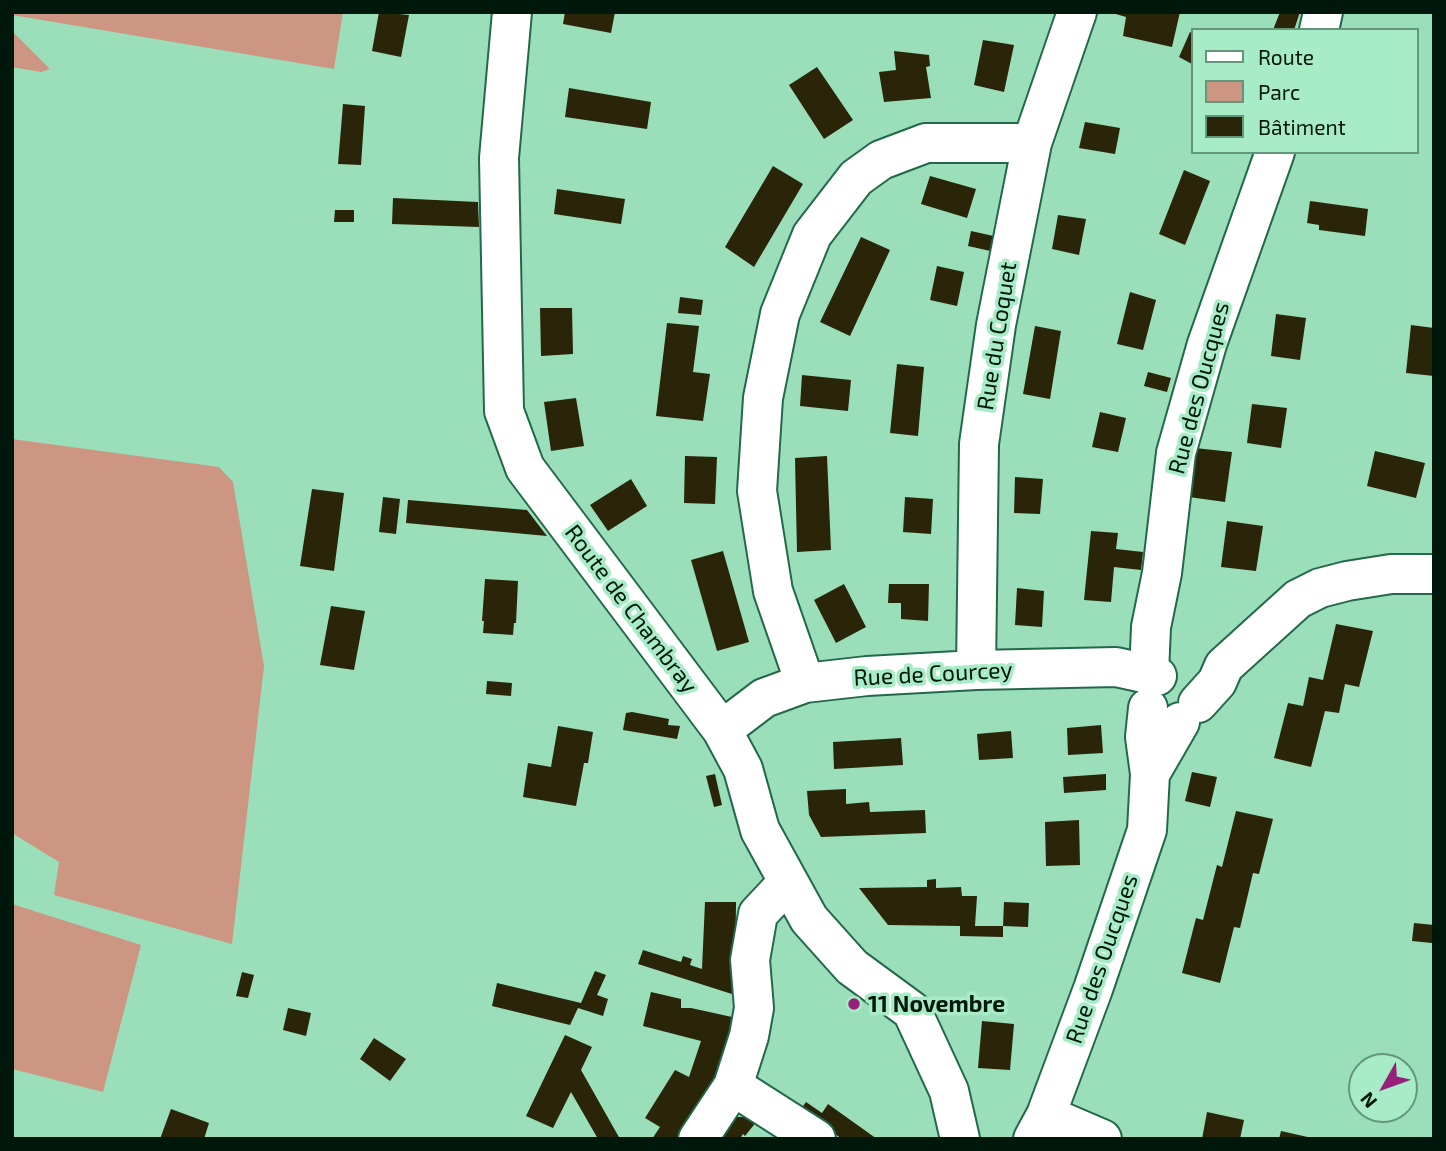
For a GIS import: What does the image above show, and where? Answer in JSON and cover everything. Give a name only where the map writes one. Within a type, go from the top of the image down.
[{"type":"street","name":"Route de Chambray","points":[[512,12],[499,158],[504,411],[524,468],[722,730],[743,769],[760,830],[790,886]]},
{"type":"street","name":"Rue du Coquet","points":[[976,670],[979,444],[996,325],[1032,143],[1077,12]]},
{"type":"street","points":[[805,684],[773,591],[757,491],[763,398],[780,314],[812,235],[856,178],[881,160],[926,143],[1032,143]]},
{"type":"street","name":"Rue des Oucques","points":[[1040,1127],[1093,989],[1147,830],[1150,774],[1170,693],[1151,627],[1162,573],[1176,453],[1207,344],[1274,154]]},
{"type":"street","points":[[1170,693],[1217,682],[1224,666],[1298,599],[1320,588],[1391,574],[1434,574]]},
{"type":"street","name":"Rue de Courcey","points":[[722,730],[764,698],[805,684],[867,676],[1116,667],[1170,693]]},
{"type":"street","points":[[698,1139],[733,1086],[750,1036],[754,1008],[750,960],[758,914],[790,886],[820,898],[855,944],[841,955],[912,1011],[949,1091],[960,1139]]},
{"type":"street","points":[[733,1086],[816,1139]]},
{"type":"street","points":[[1040,1127],[1102,1139]]},
{"type":"green space","points":[[12,12],[343,12],[334,69],[12,15]]},
{"type":"green space","points":[[12,31],[50,69],[41,72],[12,67]]},
{"type":"green space","points":[[12,439],[219,467],[233,482],[264,666],[232,944],[54,895],[59,862],[12,833]]},
{"type":"green space","points":[[12,904],[141,945],[103,1092],[12,1069]]},
{"type":"building","points":[[379,12],[409,15],[401,57],[372,51]]},
{"type":"building","points":[[565,12],[615,12],[611,33],[563,24]]},
{"type":"building","points":[[1109,12],[1180,12],[1172,47],[1123,36],[1126,17]]},
{"type":"building","points":[[1280,12],[1300,12],[1295,28],[1274,28]]},
{"type":"building","points":[[1190,32],[1190,63],[1179,57]]},
{"type":"building","points":[[983,40],[1014,45],[1004,92],[974,85]]},
{"type":"building","points":[[894,51],[929,55],[930,66],[926,67],[931,98],[884,102],[879,72],[896,70]]},
{"type":"building","points":[[817,67],[853,120],[824,139],[789,85]]},
{"type":"building","points":[[569,88],[651,102],[647,129],[565,117]]},
{"type":"building","points":[[343,104],[365,106],[361,165],[338,164]]},
{"type":"building","points":[[1085,122],[1120,128],[1115,154],[1079,148]]},
{"type":"building","points":[[773,166],[803,184],[754,267],[725,247]]},
{"type":"building","points":[[1184,170],[1210,181],[1185,245],[1159,234]]},
{"type":"building","points":[[930,176],[976,189],[967,218],[921,204]]},
{"type":"building","points":[[557,189],[625,199],[621,224],[554,214]]},
{"type":"building","points":[[393,198],[478,202],[479,227],[392,224]]},
{"type":"building","points":[[1310,201],[1368,209],[1365,236],[1319,230],[1319,225],[1307,223]]},
{"type":"building","points":[[335,210],[354,210],[354,222],[334,222]]},
{"type":"building","points":[[1058,215],[1086,219],[1079,255],[1052,249]]},
{"type":"building","points":[[971,231],[998,237],[995,252],[968,246]]},
{"type":"building","points":[[861,237],[890,250],[850,336],[820,322]]},
{"type":"building","points":[[937,266],[964,272],[957,306],[930,300]]},
{"type":"building","points":[[1130,292],[1156,300],[1143,350],[1117,344]]},
{"type":"building","points":[[680,297],[703,300],[701,315],[678,313]]},
{"type":"building","points":[[540,308],[572,308],[573,354],[541,356]]},
{"type":"building","points":[[1276,314],[1306,318],[1300,360],[1271,356]]},
{"type":"building","points":[[667,323],[699,326],[693,372],[710,374],[703,421],[656,416]]},
{"type":"building","points":[[1411,325],[1434,328],[1434,376],[1406,373]]},
{"type":"building","points":[[1035,326],[1061,331],[1050,399],[1023,394]]},
{"type":"building","points":[[897,364],[924,367],[918,436],[890,433]]},
{"type":"building","points":[[1148,372],[1171,378],[1167,392],[1144,386]]},
{"type":"building","points":[[802,375],[851,380],[848,411],[800,406]]},
{"type":"building","points":[[576,398],[584,446],[551,451],[544,402]]},
{"type":"building","points":[[1252,404],[1287,408],[1281,448],[1247,443]]},
{"type":"building","points":[[1100,412],[1126,418],[1118,452],[1092,447]]},
{"type":"building","points":[[1195,448],[1232,452],[1225,502],[1189,497]]},
{"type":"building","points":[[1375,451],[1425,463],[1416,498],[1367,486]]},
{"type":"building","points":[[685,456],[717,457],[715,504],[684,503]]},
{"type":"building","points":[[827,456],[831,550],[797,552],[795,458]]},
{"type":"building","points":[[1015,477],[1043,479],[1040,514],[1014,513]]},
{"type":"building","points":[[631,479],[647,506],[608,531],[590,505]]},
{"type":"building","points":[[312,489],[344,493],[334,571],[300,566]]},
{"type":"building","points":[[383,497],[400,499],[396,534],[379,532]]},
{"type":"building","points":[[905,497],[933,499],[931,534],[903,532]]},
{"type":"building","points":[[408,500],[527,510],[547,536],[406,523]]},
{"type":"building","points":[[1227,521],[1263,526],[1256,571],[1221,567]]},
{"type":"building","points":[[1091,531],[1118,533],[1116,549],[1143,552],[1141,570],[1114,567],[1111,602],[1084,600]]},
{"type":"building","points":[[723,551],[749,642],[717,651],[691,560]]},
{"type":"building","points":[[485,579],[518,581],[513,635],[483,633]]},
{"type":"building","points":[[844,584],[866,627],[836,643],[814,600]]},
{"type":"building","points":[[889,584],[929,584],[928,621],[901,619],[901,603],[888,603]]},
{"type":"building","points":[[1017,588],[1044,591],[1042,627],[1015,625]]},
{"type":"building","points":[[331,606],[365,611],[354,670],[320,665]]},
{"type":"building","points":[[1336,624],[1373,631],[1359,687],[1345,684],[1339,713],[1325,711],[1311,767],[1274,758],[1288,703],[1303,706],[1309,677],[1323,680]]},
{"type":"building","points":[[487,681],[512,683],[511,696],[486,694]]},
{"type":"building","points":[[626,713],[669,719],[668,725],[680,726],[677,739],[623,730]]},
{"type":"building","points":[[1101,725],[1103,753],[1068,755],[1067,728]]},
{"type":"building","points":[[558,726],[593,732],[576,806],[523,797],[528,763],[551,767]]},
{"type":"building","points":[[1011,731],[1013,758],[979,760],[977,734]]},
{"type":"building","points":[[901,738],[903,765],[834,769],[833,742]]},
{"type":"building","points":[[1192,772],[1217,777],[1210,807],[1185,801]]},
{"type":"building","points":[[715,774],[722,805],[714,807],[706,776]]},
{"type":"building","points":[[1106,774],[1106,790],[1064,793],[1063,777]]},
{"type":"building","points":[[846,789],[846,804],[869,802],[870,812],[925,810],[926,833],[821,837],[809,815],[807,791]]},
{"type":"building","points":[[1236,811],[1273,819],[1259,874],[1253,873],[1240,928],[1234,927],[1220,983],[1182,973],[1196,918],[1203,920],[1217,865],[1222,867]]},
{"type":"building","points":[[1079,820],[1080,865],[1046,866],[1045,822]]},
{"type":"building","points":[[936,879],[936,888],[961,887],[962,896],[977,896],[975,926],[1003,926],[1003,937],[960,936],[960,926],[888,925],[859,888],[927,887],[927,880]]},
{"type":"building","points":[[705,902],[736,902],[735,995],[638,964],[643,950],[681,962],[683,956],[692,959],[690,965],[702,969]]},
{"type":"building","points":[[1004,902],[1029,903],[1028,927],[1003,926]]},
{"type":"building","points":[[1414,923],[1434,925],[1432,943],[1412,941]]},
{"type":"building","points":[[595,971],[606,975],[597,995],[608,999],[603,1016],[578,1008],[570,1025],[492,1006],[497,983],[581,1003]]},
{"type":"building","points":[[242,972],[254,975],[248,998],[236,996]]},
{"type":"building","points":[[651,992],[681,999],[681,1008],[732,1017],[719,1077],[684,1139],[652,1139],[660,1127],[645,1118],[675,1070],[689,1077],[701,1041],[643,1026]]},
{"type":"building","points":[[288,1008],[311,1013],[306,1036],[283,1030]]},
{"type":"building","points":[[982,1021],[1014,1024],[1010,1070],[978,1068]]},
{"type":"building","points":[[565,1035],[592,1047],[581,1070],[620,1139],[598,1139],[571,1092],[553,1128],[526,1116]]},
{"type":"building","points":[[374,1038],[406,1059],[390,1081],[360,1059]]},
{"type":"building","points":[[806,1102],[822,1113],[828,1104],[877,1139],[842,1139],[801,1109]]},
{"type":"building","points":[[171,1109],[209,1123],[204,1139],[160,1139]]},
{"type":"building","points":[[1207,1112],[1244,1120],[1240,1139],[1202,1139]]},
{"type":"building","points":[[734,1117],[757,1121],[740,1139],[709,1139]]},
{"type":"building","points":[[1281,1131],[1312,1138],[1312,1139],[1279,1139]]},
{"type":"place","name":"11 Novembre","points":[[854,1004]]}]
